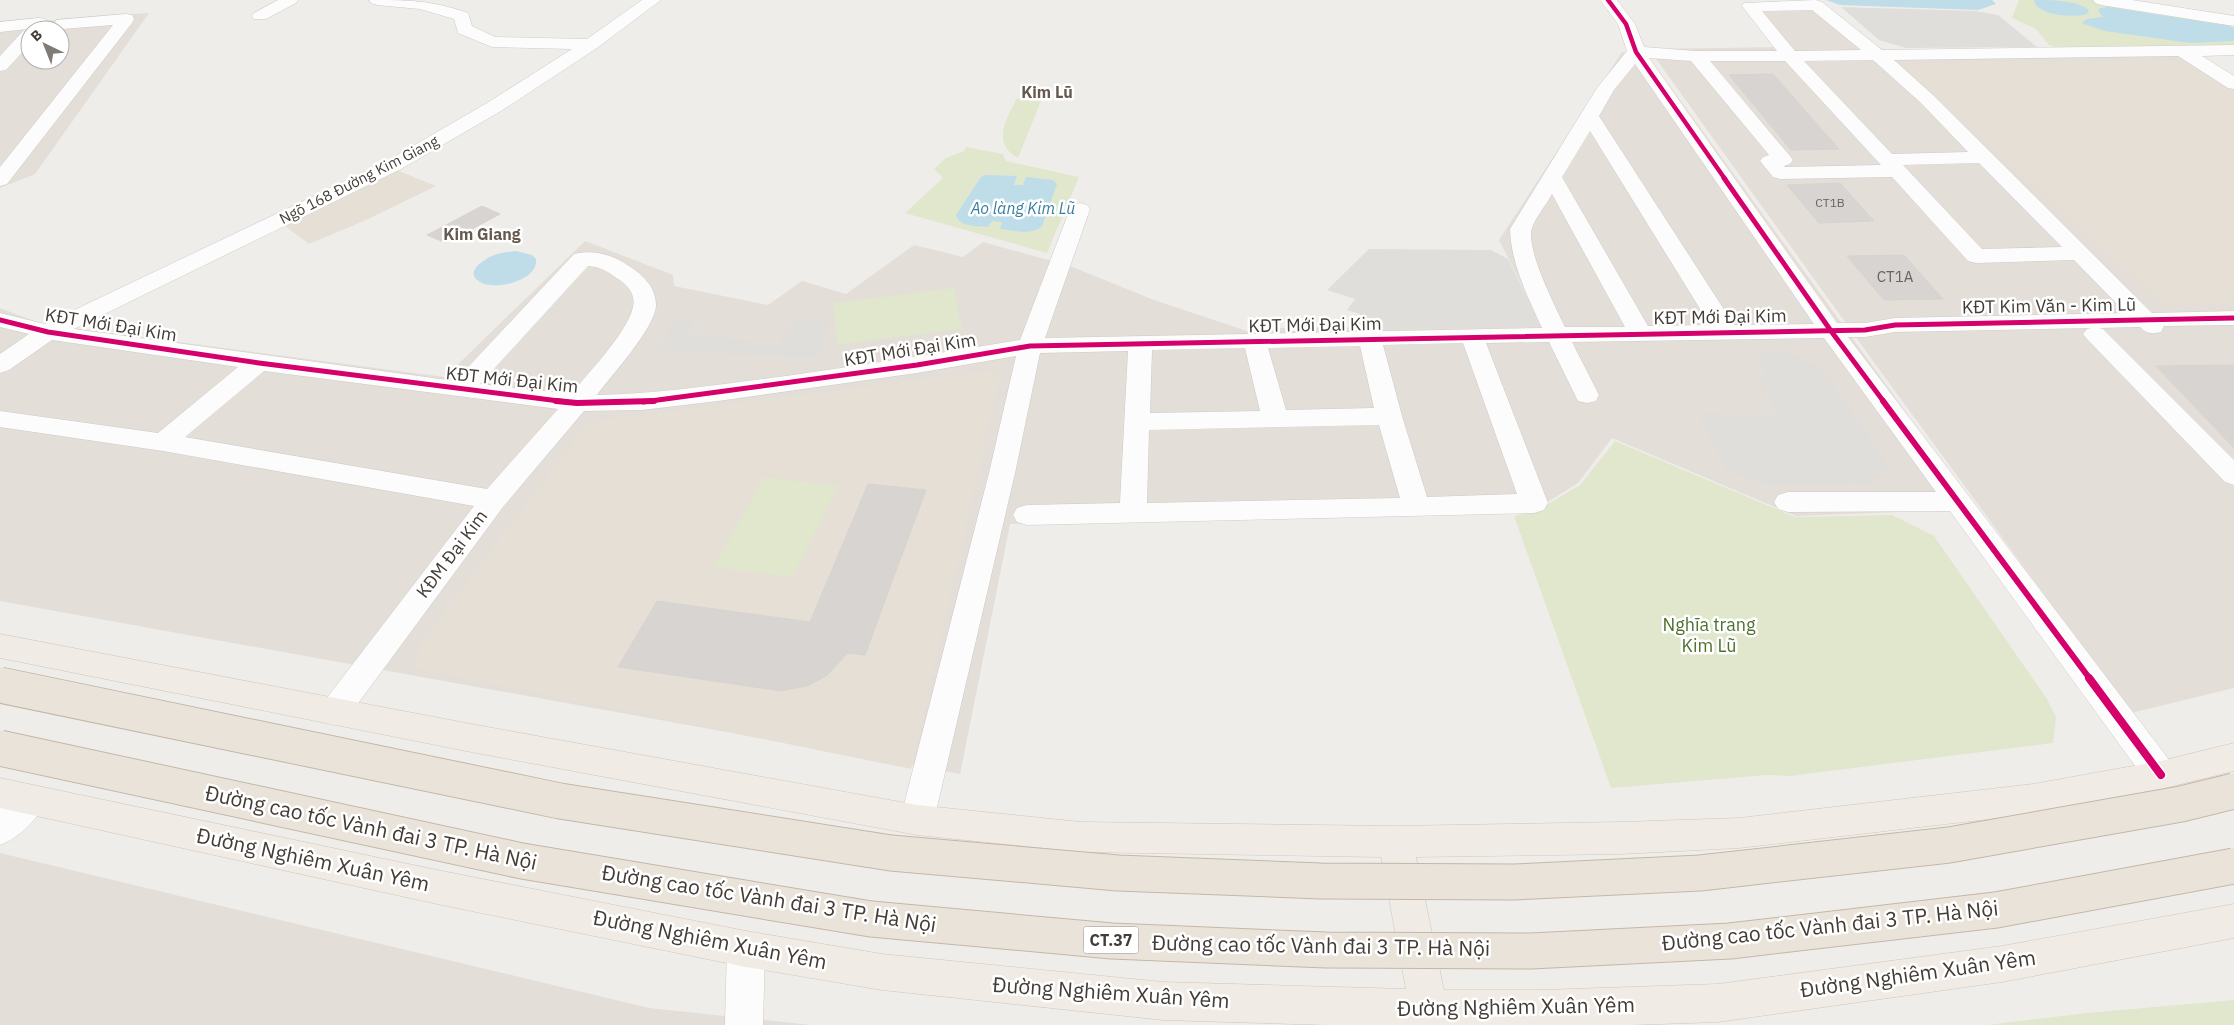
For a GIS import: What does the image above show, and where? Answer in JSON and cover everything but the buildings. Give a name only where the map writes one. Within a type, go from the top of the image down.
[{"type":"highway","points":[[0,685],[560,800],[891,853],[1127,873],[1321,881],[1475,882],[1700,873],[1949,845],[2181,804],[2234,791]]},
{"type":"highway","name":"Đường cao tốc Vành đai 3 TP. Hà Nội","points":[[0,748],[522,861],[871,919],[1112,940],[1326,950],[1502,951],[1730,941],[1996,910],[2234,866]]},
{"type":"main road","points":[[0,646],[334,712],[917,820],[1081,837],[1395,842],[1603,839],[1739,833],[2033,799],[2161,775],[2234,757]]},
{"type":"main road","name":"Đường Nghiêm Xuân Yêm","points":[[15,796],[427,884],[746,949],[882,972],[1163,1001],[1430,1017],[1542,1009],[1718,1003],[2002,964],[2234,920]]},
{"type":"main road","points":[[1395,842],[1430,1017]]},
{"type":"street","points":[[260,16],[290,0]]},
{"type":"street","points":[[377,0],[419,3],[449,11],[462,16],[464,29],[488,41],[528,44],[566,42],[591,44]]},
{"type":"street","name":"Ngõ 168 Đường Kim Giang","points":[[48,332],[394,165],[494,107],[591,44],[610,28],[653,0]]},
{"type":"street","points":[[1608,0],[1629,25],[1634,38],[1636,52],[1831,331],[2161,775]]},
{"type":"street","points":[[2101,0],[2234,21]]},
{"type":"street","name":"KĐT Kim Văn - Kim Lũ","points":[[2080,253],[1976,256],[1790,56],[1750,6],[1816,5],[1878,55],[1927,99],[1985,158],[2080,253],[2152,326]]},
{"type":"street","points":[[0,180],[126,19],[70,23]]},
{"type":"street","points":[[0,27],[20,25]]},
{"type":"street","points":[[1,64],[20,44]]},
{"type":"street","points":[[1636,52],[1696,56],[1790,56],[2234,50]]},
{"type":"street","points":[[1587,395],[1556,335],[1525,261],[1520,242],[1521,229],[1606,88],[1636,52]]},
{"type":"street","points":[[2184,52],[2234,84]]},
{"type":"street","points":[[1696,56],[1783,160],[1770,161],[1780,173],[1829,166],[1985,158]]},
{"type":"street","name":"KĐT Mới Đại Kim","points":[[1590,115],[1727,333]]},
{"type":"street","name":"KĐT Mới Đại Kim","points":[[1552,176],[1641,334]]},
{"type":"street","points":[[917,820],[1002,472],[1030,346],[1080,209]]},
{"type":"street","name":"KĐT Mới Đại Kim","points":[[462,390],[582,248],[607,261],[636,280],[643,292],[645,307],[633,333],[577,403]]},
{"type":"street","name":"KĐT Kim Văn - Kim Lũ","points":[[1865,330],[1901,333],[2095,334],[2234,318]]},
{"type":"street","name":"KĐT Mới Đại Kim","points":[[0,320],[48,332],[258,363],[577,403],[642,402],[699,395],[917,365],[1030,346],[1472,336],[1865,330]]},
{"type":"street","name":"KĐT Kim Văn - Kim Lũ","points":[[1901,333],[2152,326],[2234,331]]},
{"type":"street","name":"KĐT Mới Đại Kim","points":[[0,365],[48,332]]},
{"type":"street","name":"KĐT Kim Văn - Kim Lũ","points":[[2095,334],[2234,476]]},
{"type":"street","points":[[1028,514],[1534,503],[1472,336]]},
{"type":"street","name":"KĐT Mới Đại Kim","points":[[1370,339],[1389,416],[1416,507]]},
{"type":"street","name":"KĐT Mới Đại Kim","points":[[1255,342],[1274,418]]},
{"type":"street","points":[[1133,512],[1140,343]]},
{"type":"street","points":[[163,442],[258,363]]},
{"type":"street","name":"KĐM Đại Kim","points":[[334,712],[493,500],[577,403]]},
{"type":"street","points":[[1137,422],[1389,416]]},
{"type":"street","points":[[0,418],[163,442],[493,500]]},
{"type":"street","points":[[1788,502],[1957,501]]},
{"type":"street","points":[[0,830],[15,796]]},
{"type":"street","points":[[744,1025],[746,949]]},
{"type":"shaded area","points":[[1822,2],[1859,38],[1885,50],[2189,49],[2234,79],[2234,688],[2131,713],[1873,361],[1649,49],[1779,47],[1746,4]]},
{"type":"shaded area","points":[[1841,7],[1976,11],[1998,15],[2037,47],[1906,48],[1879,40]]},
{"type":"shaded area","points":[[149,13],[35,174],[0,188],[0,24],[20,23],[20,70],[70,70],[70,20],[54,20]]},
{"type":"shaded area","points":[[1622,52],[1647,54],[1976,509],[1796,516],[1612,438],[1578,483],[1538,508],[1010,524],[960,774],[0,601],[0,308],[42,324],[445,377],[585,241],[673,275],[674,286],[768,305],[802,281],[846,294],[914,245],[963,257],[983,242],[1070,266],[1154,300],[1247,331],[1283,328],[1542,325],[1499,240]]},
{"type":"shaded area","points":[[2191,61],[2234,90],[2234,303],[2163,305],[1909,71],[1920,63]]},
{"type":"shaded area","points":[[394,169],[436,186],[366,220],[309,244],[281,223]]},
{"type":"shaded area","points":[[1369,249],[1491,250],[1508,259],[1542,326],[1355,328],[1360,314],[1347,310],[1355,299],[1327,290]]},
{"type":"shaded area","points":[[677,319],[695,321],[688,333],[777,345],[793,321],[829,320],[821,357],[712,354],[654,350]]},
{"type":"shaded area","points":[[1787,351],[1822,368],[1889,466],[1870,484],[1768,485],[1726,470],[1697,413],[1777,415],[1757,379],[1768,377],[1757,360],[1765,360],[1759,352]]},
{"type":"shaded area","points":[[987,371],[1000,374],[911,769],[414,668],[421,642],[587,425],[595,421]]},
{"type":"shaded area","points":[[0,853],[649,1008],[811,1025],[0,1025]]},
{"type":"green space","points":[[2019,0],[2092,0],[2234,23],[2234,48],[2067,51],[2049,45],[2036,29],[2012,18]]},
{"type":"green space","points":[[1017,98],[1041,101],[1018,158],[1010,152],[1003,138],[1005,123]]},
{"type":"green space","points":[[966,147],[1003,154],[1006,161],[1079,177],[1047,253],[905,213],[943,178],[934,169],[946,158],[964,151]]},
{"type":"green space","points":[[954,288],[962,329],[837,345],[833,303]]},
{"type":"green space","name":"Nghĩa trang Kim Lũ","points":[[1615,441],[1795,517],[1892,515],[1934,536],[2047,699],[2056,717],[2053,743],[1790,776],[1767,775],[1611,788],[1514,516],[1537,511],[1580,485]]},
{"type":"green space","points":[[764,477],[838,486],[793,577],[714,567]]},
{"type":"green space","points":[[2234,1000],[2234,1025],[1987,1025],[2087,1013]]},
{"type":"water","points":[[1826,0],[1992,0],[1996,4],[1978,10],[1840,5]]},
{"type":"water","points":[[2034,0],[2072,3],[2085,7],[2089,11],[2087,14],[2074,16],[2057,15],[2041,10]]},
{"type":"water","points":[[2108,7],[2230,26],[2234,29],[2234,41],[2190,43],[2105,31],[2081,23],[2087,19],[2103,17],[2098,11],[2100,8]]},
{"type":"water","name":"Ao làng Kim Lũ","points":[[986,175],[1017,176],[1014,185],[1023,185],[1026,177],[1053,180],[1057,184],[1042,226],[1033,231],[1022,232],[1000,229],[1002,222],[992,221],[988,227],[961,222],[956,215],[981,177]]},
{"type":"water","points":[[516,251],[532,255],[536,259],[535,267],[524,278],[515,282],[496,285],[480,282],[475,278],[474,274],[478,265],[488,258],[504,252]]},
{"type":"cycle path","points":[[1608,0],[1626,24],[1635,44],[1636,52],[1831,331],[2161,775]]},
{"type":"cycle path","points":[[0,320],[48,332],[259,363],[461,390],[577,403],[642,402],[718,393],[917,365],[1030,346],[1472,336],[1865,330],[1895,325],[2234,318]]},
{"type":"district","name":"Kim Lũ","points":[[1047,92]]},
{"type":"district","name":"Kim Giang","points":[[482,234]]}]
